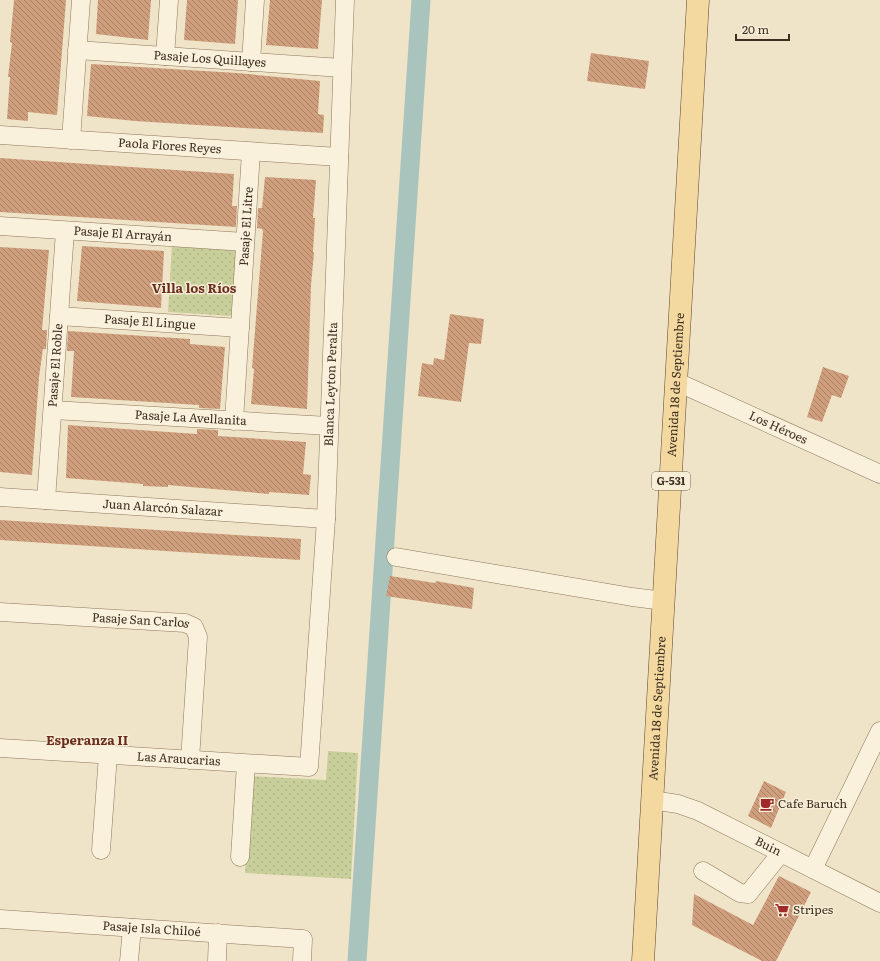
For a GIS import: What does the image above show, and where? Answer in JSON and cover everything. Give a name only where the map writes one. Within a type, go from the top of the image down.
[{"type":"main road","name":"Avenida 18 de Septiembre","points":[[643,961],[698,0]]},
{"type":"street","points":[[71,140],[81,0]]},
{"type":"street","points":[[165,56],[168,0]]},
{"type":"street","points":[[251,62],[255,0]]},
{"type":"street","name":"Blanca Leyton Peralta","points":[[309,768],[326,519],[345,0]]},
{"type":"street","name":"Pasaje Los Quillayes","points":[[77,50],[342,68]]},
{"type":"street","name":"Paola Flores Reyes","points":[[0,135],[339,157]]},
{"type":"street","name":"Pasaje El Litre","points":[[234,421],[251,152]]},
{"type":"street","name":"Pasaje El Arrayán","points":[[0,226],[245,242]]},
{"type":"street","name":"Pasaje El Roble","points":[[46,500],[65,230]]},
{"type":"street","name":"Pasaje El Lingue","points":[[59,316],[240,328]]},
{"type":"street","name":"Los Héroes","points":[[677,382],[880,474]]},
{"type":"street","name":"Pasaje La Avellanita","points":[[53,410],[329,426]]},
{"type":"street","name":"Juan Alarcón Salazar","points":[[0,497],[326,519]]},
{"type":"street","points":[[396,557],[632,597],[664,601]]},
{"type":"street","name":"Pasaje San Carlos","points":[[0,612],[185,623],[194,627],[198,637],[190,760]]},
{"type":"street","points":[[813,869],[880,731]]},
{"type":"street","name":"Las Araucarias","points":[[0,748],[309,768]]},
{"type":"street","points":[[101,850],[108,755]]},
{"type":"street","points":[[240,857],[246,764]]},
{"type":"street","name":"Buin","points":[[652,800],[664,801],[687,807],[880,902]]},
{"type":"street","points":[[703,871],[740,893],[748,894],[781,853]]},
{"type":"street","name":"Pasaje Isla Chiloé","points":[[0,920],[303,939],[302,961]]},
{"type":"street","points":[[129,961],[132,928]]},
{"type":"street","points":[[217,961],[218,934]]},
{"type":"green space","points":[[172,244],[237,249],[232,316],[168,312]]},
{"type":"green space","points":[[328,751],[358,753],[351,879],[245,873],[251,776],[326,780]]},
{"type":"building","points":[[14,0],[66,0],[57,115],[28,112],[28,121],[7,119],[10,77],[8,77],[12,43],[10,42]]},
{"type":"building","points":[[98,0],[151,0],[148,40],[96,34]]},
{"type":"building","points":[[187,0],[238,0],[235,44],[184,40]]},
{"type":"building","points":[[270,0],[322,0],[318,49],[266,45]]},
{"type":"building","points":[[591,53],[649,61],[645,89],[587,81]]},
{"type":"building","points":[[91,64],[237,73],[320,81],[318,114],[324,115],[323,133],[135,121],[87,116]]},
{"type":"building","points":[[0,158],[234,174],[232,206],[237,206],[236,227],[0,212]]},
{"type":"building","points":[[265,177],[316,180],[313,218],[315,218],[314,253],[311,285],[307,409],[251,404],[254,369],[252,368],[263,231],[262,229],[257,228],[258,208],[262,208]]},
{"type":"building","points":[[82,246],[164,251],[161,308],[77,301]]},
{"type":"building","points":[[0,247],[49,250],[42,330],[47,330],[46,349],[43,349],[39,377],[32,475],[0,472]]},
{"type":"building","points":[[450,314],[484,319],[481,344],[469,343],[461,402],[418,396],[422,363],[433,365],[434,358],[444,360]]},
{"type":"building","points":[[68,331],[190,339],[190,344],[225,347],[220,409],[199,408],[199,405],[71,397],[74,351],[67,351]]},
{"type":"building","points":[[823,367],[849,376],[841,398],[832,395],[822,422],[807,417]]},
{"type":"building","points":[[68,425],[197,434],[197,429],[218,430],[218,436],[306,442],[303,474],[311,475],[309,495],[269,492],[269,494],[168,485],[168,487],[143,486],[143,484],[66,478]]},
{"type":"building","points":[[0,520],[301,539],[300,560],[0,540]]},
{"type":"building","points":[[390,576],[435,583],[436,581],[474,588],[472,609],[386,596]]},
{"type":"building","name":"Cafe Baruch","points":[[764,781],[786,792],[771,828],[748,816]]},
{"type":"building","name":"Stripes","points":[[779,876],[811,892],[776,961],[762,961],[692,925],[694,894],[753,925]]},
{"type":"waterway","points":[[357,961],[421,0]]},
{"type":"place","name":"Cafe Baruch","points":[[767,804]]},
{"type":"place","name":"Stripes","points":[[782,910]]},
{"type":"district","name":"Villa los Ríos","points":[[194,288]]},
{"type":"district","name":"Esperanza II","points":[[87,740]]}]
